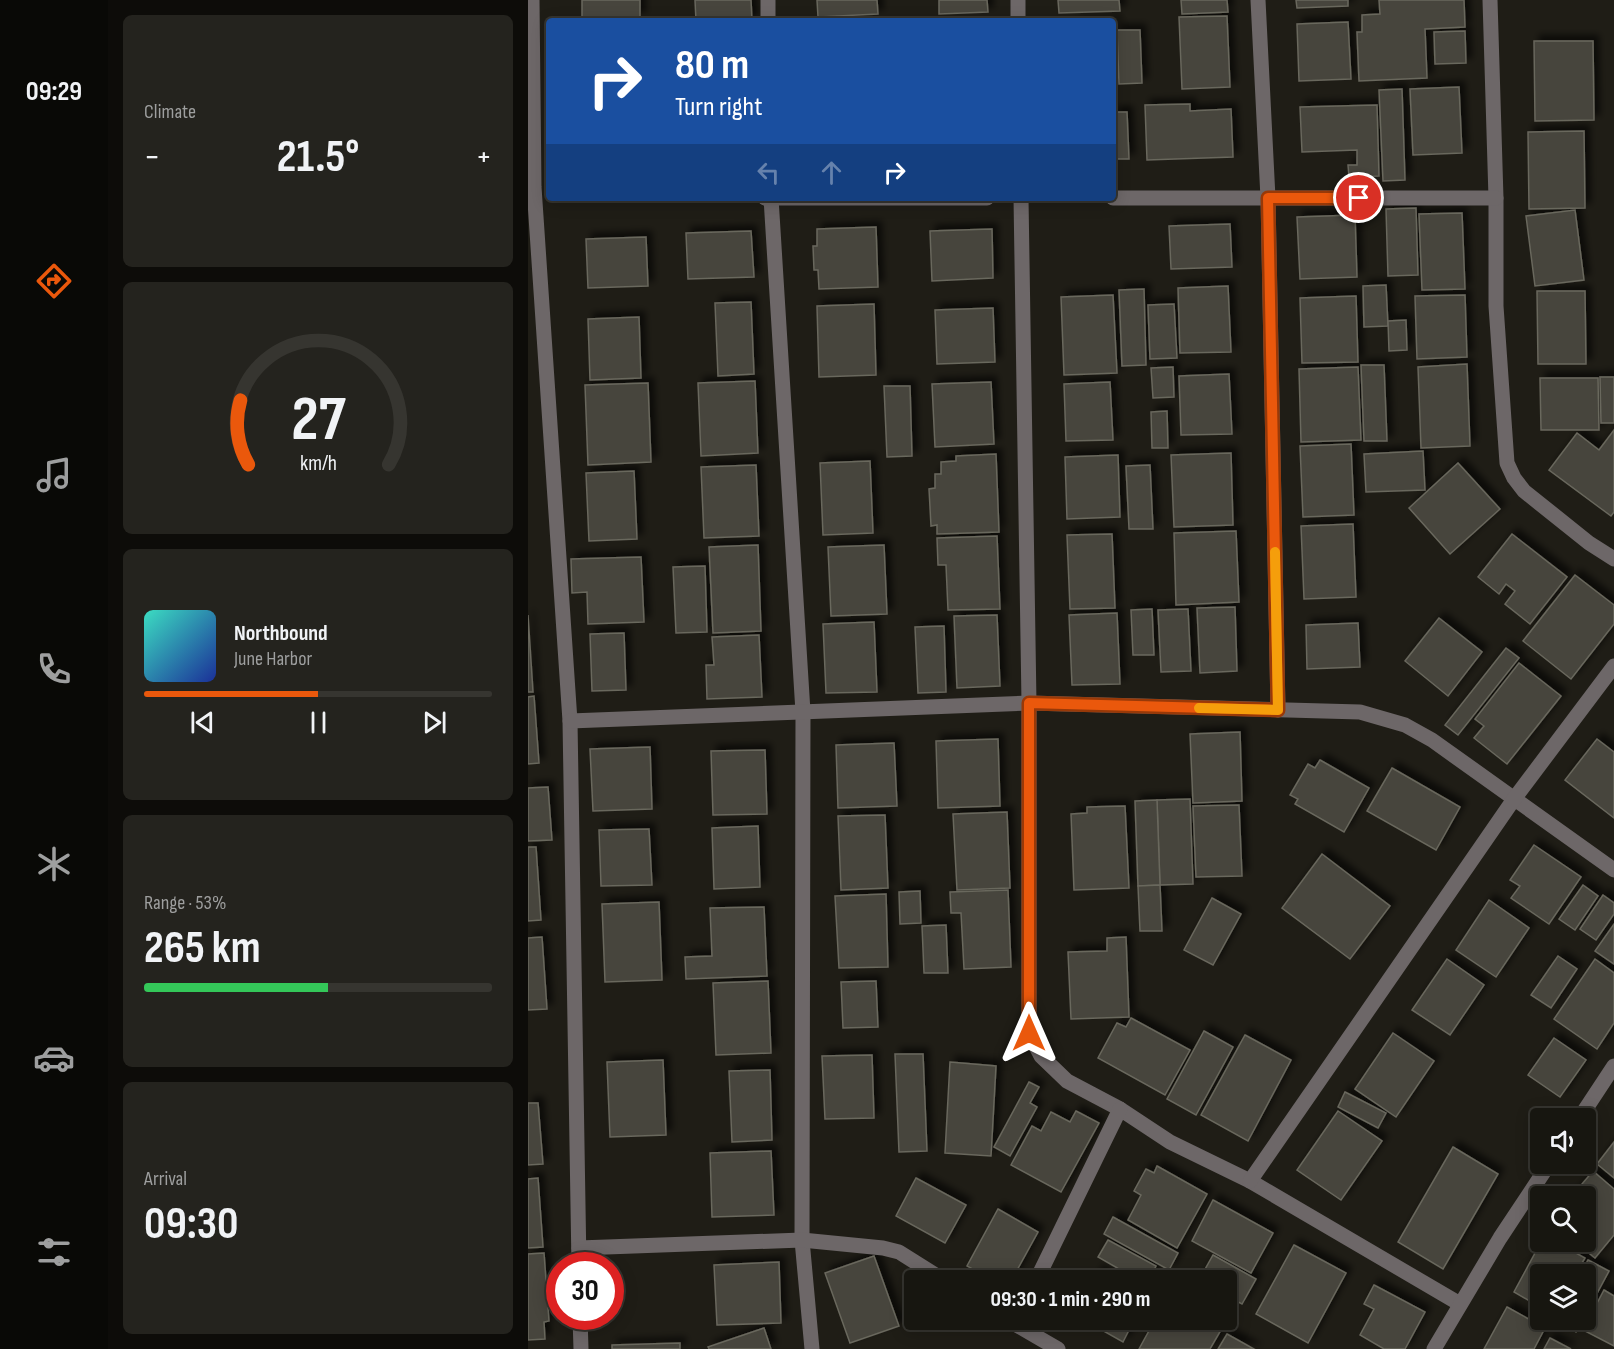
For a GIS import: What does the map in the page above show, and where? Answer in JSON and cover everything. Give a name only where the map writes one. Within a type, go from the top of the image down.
[{"type":"street","points":[[532,0],[537,187],[570,721],[579,1252]]},
{"type":"street","points":[[768,0],[768,18]]},
{"type":"street","points":[[1018,0],[1018,18]]},
{"type":"street","points":[[1258,0],[1268,198],[1278,710]]},
{"type":"street","points":[[1490,0],[1496,198],[1496,306],[1507,463],[1514,478],[1524,491],[1589,543],[1614,559]]},
{"type":"street","points":[[1116,198],[1496,198]]},
{"type":"street","points":[[771,201],[803,712],[802,1240],[813,1349]]},
{"type":"street","points":[[1021,201],[1029,703],[1029,1033],[1041,1056],[1067,1081],[1120,1109],[1170,1142],[1250,1180],[1460,1304]]},
{"type":"street","points":[[1250,1180],[1514,799],[1614,666]]},
{"type":"street","points":[[570,721],[1029,703],[1360,712],[1405,724],[1432,740],[1614,870]]},
{"type":"street","points":[[1586,1108],[1614,1065]]},
{"type":"street","points":[[1041,1270],[1120,1109]]},
{"type":"street","points":[[1434,1349],[1543,1174]]},
{"type":"street","points":[[579,1248],[802,1240],[884,1248],[899,1252],[928,1270]]},
{"type":"street","points":[[580,1330],[580,1349]]},
{"type":"street","points":[[1027,1330],[1058,1349]]},
{"type":"building","points":[[582,0],[640,0],[640,17],[582,18]]},
{"type":"building","points":[[695,0],[751,0],[752,18],[696,18]]},
{"type":"building","points":[[817,0],[877,0],[878,14],[818,17]]},
{"type":"building","points":[[939,0],[987,0],[988,12],[939,14]]},
{"type":"building","points":[[1058,0],[1119,0],[1120,11],[1059,13]]},
{"type":"building","points":[[1181,0],[1227,0],[1228,12],[1182,14]]},
{"type":"building","points":[[1296,0],[1348,0],[1348,6],[1297,8]]},
{"type":"building","points":[[1379,0],[1464,0],[1465,27],[1425,29],[1427,78],[1359,81],[1357,32],[1362,32],[1362,15],[1380,14]]},
{"type":"building","points":[[1227,16],[1230,87],[1182,89],[1179,17]]},
{"type":"building","points":[[1348,22],[1351,79],[1299,81],[1297,24]]},
{"type":"building","points":[[1117,30],[1140,30],[1142,83],[1119,84]]},
{"type":"building","points":[[1465,31],[1466,63],[1435,64],[1434,32]]},
{"type":"building","points":[[1534,41],[1593,41],[1594,120],[1535,121]]},
{"type":"building","points":[[1459,87],[1462,153],[1413,155],[1410,89]]},
{"type":"building","points":[[1402,89],[1405,180],[1383,181],[1379,90]]},
{"type":"building","points":[[1190,104],[1190,111],[1231,109],[1233,157],[1147,160],[1145,105]]},
{"type":"building","points":[[1377,105],[1379,176],[1349,177],[1348,165],[1357,165],[1357,150],[1302,152],[1300,107]]},
{"type":"building","points":[[1116,112],[1127,112],[1129,159],[1116,159]]},
{"type":"building","points":[[1584,131],[1585,208],[1529,209],[1528,132]]},
{"type":"building","points":[[1416,208],[1418,275],[1388,276],[1386,209]]},
{"type":"building","points":[[1575,210],[1584,280],[1535,286],[1526,216]]},
{"type":"building","points":[[1462,213],[1465,289],[1422,290],[1419,214]]},
{"type":"building","points":[[1355,215],[1357,277],[1300,279],[1297,217]]},
{"type":"building","points":[[1230,224],[1232,267],[1171,269],[1169,226]]},
{"type":"building","points":[[876,227],[878,287],[819,289],[818,270],[814,270],[813,246],[817,246],[817,229]]},
{"type":"building","points":[[992,229],[993,278],[932,281],[930,231]]},
{"type":"building","points":[[751,231],[754,277],[688,279],[686,233]]},
{"type":"building","points":[[646,237],[648,286],[588,288],[586,239]]},
{"type":"building","points":[[1386,285],[1388,326],[1364,327],[1363,286]]},
{"type":"building","points":[[1228,286],[1231,352],[1180,353],[1178,288]]},
{"type":"building","points":[[1144,289],[1146,365],[1122,366],[1119,290]]},
{"type":"building","points":[[1537,291],[1585,291],[1586,364],[1538,364]]},
{"type":"building","points":[[1113,295],[1117,373],[1064,375],[1061,297]]},
{"type":"building","points":[[1465,295],[1467,357],[1417,359],[1415,296]]},
{"type":"building","points":[[1356,296],[1358,362],[1302,363],[1300,298]]},
{"type":"building","points":[[751,302],[754,374],[718,376],[715,303]]},
{"type":"building","points":[[874,304],[876,375],[819,377],[817,306]]},
{"type":"building","points":[[1174,304],[1177,358],[1150,359],[1148,305]]},
{"type":"building","points":[[993,308],[995,362],[937,364],[935,310]]},
{"type":"building","points":[[639,317],[641,378],[590,380],[588,319]]},
{"type":"building","points":[[1406,320],[1407,350],[1389,351],[1388,321]]},
{"type":"building","points":[[1467,364],[1470,446],[1421,448],[1418,367]]},
{"type":"building","points":[[1361,365],[1384,365],[1387,441],[1364,441]]},
{"type":"building","points":[[1173,367],[1174,397],[1153,398],[1151,368]]},
{"type":"building","points":[[1358,367],[1361,440],[1301,442],[1299,369]]},
{"type":"building","points":[[1229,374],[1232,434],[1181,435],[1179,376]]},
{"type":"building","points":[[1600,377],[1614,377],[1614,423],[1601,423]]},
{"type":"building","points":[[1540,378],[1598,378],[1599,430],[1541,430]]},
{"type":"building","points":[[755,381],[758,453],[701,456],[698,383]]},
{"type":"building","points":[[991,382],[994,444],[935,447],[932,384]]},
{"type":"building","points":[[1110,382],[1113,440],[1066,441],[1064,384]]},
{"type":"building","points":[[648,383],[651,462],[588,465],[585,385]]},
{"type":"building","points":[[884,386],[910,386],[912,456],[887,457]]},
{"type":"building","points":[[1167,411],[1168,448],[1152,448],[1151,412]]},
{"type":"building","points":[[1614,430],[1614,512],[1611,516],[1549,470],[1577,433],[1599,450]]},
{"type":"building","points":[[1351,444],[1354,515],[1303,517],[1300,446]]},
{"type":"building","points":[[1423,451],[1425,490],[1366,492],[1364,454]]},
{"type":"building","points":[[1231,453],[1233,525],[1174,527],[1171,455]]},
{"type":"building","points":[[996,454],[999,532],[937,534],[937,525],[931,526],[929,489],[935,488],[935,474],[941,474],[941,462],[956,461],[956,456]]},
{"type":"building","points":[[1118,455],[1120,517],[1067,519],[1065,457]]},
{"type":"building","points":[[870,461],[873,533],[823,535],[820,463]]},
{"type":"building","points":[[1458,463],[1500,509],[1450,554],[1409,508]]},
{"type":"building","points":[[756,465],[759,536],[704,538],[701,467]]},
{"type":"building","points":[[1150,465],[1153,529],[1129,529],[1126,466]]},
{"type":"building","points":[[634,471],[637,539],[589,541],[586,473]]},
{"type":"building","points":[[1353,524],[1356,597],[1304,599],[1301,526]]},
{"type":"building","points":[[1236,531],[1239,602],[1176,605],[1174,533]]},
{"type":"building","points":[[1112,534],[1115,608],[1070,609],[1067,535]]},
{"type":"building","points":[[1512,534],[1567,577],[1530,624],[1505,604],[1515,591],[1506,584],[1499,594],[1478,577]]},
{"type":"building","points":[[997,536],[1000,609],[948,610],[946,565],[938,565],[937,538]]},
{"type":"building","points":[[758,545],[761,631],[713,633],[709,547]]},
{"type":"building","points":[[884,545],[887,614],[831,616],[828,547]]},
{"type":"building","points":[[641,557],[644,622],[588,624],[587,592],[572,593],[571,559]]},
{"type":"building","points":[[705,566],[707,632],[676,633],[673,567]]},
{"type":"building","points":[[1575,575],[1614,605],[1614,624],[1571,679],[1523,641]]},
{"type":"building","points":[[1235,607],[1237,671],[1200,673],[1197,608]]},
{"type":"building","points":[[1152,609],[1154,655],[1133,655],[1131,610]]},
{"type":"building","points":[[1188,609],[1191,671],[1161,672],[1158,610]]},
{"type":"building","points":[[1117,613],[1120,684],[1072,685],[1069,615]]},
{"type":"building","points":[[528,615],[533,692],[528,692]]},
{"type":"building","points":[[997,615],[1000,686],[957,688],[954,616]]},
{"type":"building","points":[[1439,618],[1482,652],[1448,696],[1405,661]]},
{"type":"building","points":[[874,622],[877,692],[826,693],[823,624]]},
{"type":"building","points":[[1358,623],[1360,667],[1307,669],[1306,625]]},
{"type":"building","points":[[944,626],[946,692],[918,693],[915,627]]},
{"type":"building","points":[[624,633],[626,690],[592,691],[590,634]]},
{"type":"building","points":[[759,635],[762,697],[707,699],[706,665],[714,665],[712,637]]},
{"type":"building","points":[[1506,648],[1519,658],[1458,735],[1445,725]]},
{"type":"building","points":[[1519,663],[1561,696],[1507,764],[1474,738],[1484,726],[1475,719]]},
{"type":"building","points":[[534,696],[539,763],[528,764],[528,697]]},
{"type":"building","points":[[1240,732],[1242,801],[1193,803],[1190,734]]},
{"type":"building","points":[[998,739],[1000,806],[938,808],[936,741]]},
{"type":"building","points":[[1597,739],[1614,752],[1614,818],[1565,780]]},
{"type":"building","points":[[894,743],[897,806],[838,808],[836,745]]},
{"type":"building","points":[[650,747],[652,809],[593,811],[590,749]]},
{"type":"building","points":[[765,750],[767,814],[713,815],[711,751]]},
{"type":"building","points":[[1320,760],[1369,788],[1344,832],[1295,804],[1298,799],[1290,795],[1308,764],[1315,768]]},
{"type":"building","points":[[1392,768],[1460,807],[1436,850],[1367,811]]},
{"type":"building","points":[[548,787],[552,840],[528,841],[528,788]]},
{"type":"building","points":[[1190,799],[1193,884],[1160,885],[1157,800]]},
{"type":"building","points":[[1157,800],[1160,885],[1138,886],[1135,801]]},
{"type":"building","points":[[1239,805],[1242,876],[1196,877],[1193,806]]},
{"type":"building","points":[[1125,806],[1129,888],[1074,890],[1071,814],[1087,813],[1087,807]]},
{"type":"building","points":[[1007,812],[1010,888],[957,890],[953,814]]},
{"type":"building","points":[[885,815],[888,888],[841,890],[838,816]]},
{"type":"building","points":[[758,826],[760,887],[714,889],[712,828]]},
{"type":"building","points":[[649,829],[652,885],[601,886],[599,830]]},
{"type":"building","points":[[1534,845],[1581,877],[1549,924],[1511,898],[1520,886],[1510,880]]},
{"type":"building","points":[[528,847],[536,847],[541,920],[528,921]]},
{"type":"building","points":[[1322,854],[1390,906],[1350,959],[1282,908]]},
{"type":"building","points":[[1160,885],[1162,931],[1140,931],[1138,886]]},
{"type":"building","points":[[1583,885],[1598,896],[1575,930],[1559,919]]},
{"type":"building","points":[[1008,890],[1011,967],[964,969],[961,913],[951,913],[950,892]]},
{"type":"building","points":[[920,891],[921,923],[900,924],[899,892]]},
{"type":"building","points":[[886,894],[888,967],[839,968],[835,896]]},
{"type":"building","points":[[1603,895],[1614,903],[1614,914],[1596,940],[1580,929]]},
{"type":"building","points":[[1212,898],[1241,914],[1213,965],[1184,950]]},
{"type":"building","points":[[1489,900],[1529,928],[1496,977],[1456,950]]},
{"type":"building","points":[[659,902],[662,980],[605,982],[602,904]]},
{"type":"building","points":[[764,907],[767,976],[686,979],[685,957],[712,956],[710,908]]},
{"type":"building","points":[[1614,924],[1614,964],[1595,951]]},
{"type":"building","points":[[946,925],[948,973],[924,973],[922,926]]},
{"type":"building","points":[[542,937],[547,1009],[528,1010],[528,938]]},
{"type":"building","points":[[1126,937],[1129,1017],[1071,1019],[1068,952],[1107,951],[1107,938]]},
{"type":"building","points":[[1558,956],[1577,969],[1551,1008],[1531,995]]},
{"type":"building","points":[[1447,959],[1484,985],[1450,1035],[1412,1010]]},
{"type":"building","points":[[1595,959],[1614,973],[1614,1023],[1597,1049],[1554,1019]]},
{"type":"building","points":[[768,981],[771,1053],[716,1055],[713,983]]},
{"type":"building","points":[[876,981],[878,1027],[843,1028],[841,982]]},
{"type":"building","points":[[1131,1018],[1190,1050],[1165,1095],[1098,1058],[1117,1023],[1126,1027]]},
{"type":"building","points":[[1204,1031],[1233,1047],[1196,1115],[1167,1099]]},
{"type":"building","points":[[1393,1033],[1434,1061],[1396,1117],[1355,1089]]},
{"type":"building","points":[[1245,1035],[1291,1060],[1248,1141],[1201,1115]]},
{"type":"building","points":[[1554,1038],[1586,1060],[1560,1097],[1528,1075]]},
{"type":"building","points":[[895,1054],[923,1054],[927,1151],[899,1152]]},
{"type":"building","points":[[872,1055],[874,1118],[825,1119],[822,1056]]},
{"type":"building","points":[[663,1060],[666,1135],[610,1137],[607,1062]]},
{"type":"building","points":[[950,1062],[996,1066],[991,1156],[945,1153]]},
{"type":"building","points":[[770,1070],[772,1140],[732,1142],[729,1071]]},
{"type":"building","points":[[1029,1082],[1039,1087],[1030,1103],[1037,1107],[1010,1156],[994,1147]]},
{"type":"building","points":[[1345,1092],[1386,1113],[1378,1128],[1338,1107]]},
{"type":"building","points":[[528,1103],[538,1103],[543,1164],[528,1165]]},
{"type":"building","points":[[1076,1111],[1099,1123],[1061,1192],[1011,1165],[1032,1126],[1041,1131],[1051,1112],[1070,1122]]},
{"type":"building","points":[[1338,1111],[1382,1141],[1341,1200],[1297,1170]]},
{"type":"building","points":[[1614,1142],[1614,1178],[1597,1164]]},
{"type":"building","points":[[1453,1147],[1498,1174],[1443,1269],[1398,1242]]},
{"type":"building","points":[[771,1151],[774,1215],[712,1217],[710,1153]]},
{"type":"building","points":[[1157,1166],[1207,1194],[1177,1248],[1128,1220],[1141,1195],[1134,1191],[1146,1169],[1154,1173]]},
{"type":"building","points":[[1590,1174],[1596,1174],[1614,1189],[1614,1235],[1595,1258],[1588,1252],[1596,1252],[1596,1186],[1580,1186]]},
{"type":"building","points":[[538,1178],[543,1247],[528,1248],[528,1179]]},
{"type":"building","points":[[916,1178],[966,1205],[945,1243],[896,1216]]},
{"type":"building","points":[[1213,1200],[1273,1233],[1251,1273],[1192,1241]]},
{"type":"building","points":[[998,1209],[1038,1232],[1017,1270],[974,1270],[967,1266]]},
{"type":"building","points":[[1113,1217],[1178,1253],[1169,1270],[1104,1234]]},
{"type":"building","points":[[1108,1240],[1156,1266],[1154,1270],[1121,1270],[1098,1257]]},
{"type":"building","points":[[1294,1245],[1346,1273],[1308,1343],[1256,1314]]},
{"type":"building","points":[[1536,1252],[1574,1252],[1585,1258],[1581,1264],[1530,1264],[1530,1301],[1514,1292]]},
{"type":"building","points":[[544,1253],[545,1339],[528,1340],[528,1254]]},
{"type":"building","points":[[1213,1255],[1256,1279],[1242,1304],[1237,1301],[1237,1270],[1205,1270]]},
{"type":"building","points":[[874,1256],[899,1326],[850,1343],[825,1273]]},
{"type":"building","points":[[779,1262],[781,1323],[717,1325],[714,1265]]},
{"type":"building","points":[[1596,1264],[1609,1271],[1596,1295]]},
{"type":"building","points":[[1374,1285],[1425,1312],[1405,1349],[1384,1349],[1360,1335],[1374,1309],[1364,1304]]},
{"type":"building","points":[[1604,1290],[1614,1296],[1614,1346],[1583,1330],[1596,1330],[1596,1305]]},
{"type":"building","points":[[1507,1307],[1530,1320],[1530,1330],[1544,1330],[1534,1349],[1484,1349]]},
{"type":"building","points":[[764,1328],[771,1349],[709,1349],[708,1347]]},
{"type":"building","points":[[1102,1330],[1129,1330],[1123,1342]]},
{"type":"building","points":[[1149,1330],[1221,1330],[1210,1349],[1139,1349]]},
{"type":"building","points":[[1227,1334],[1254,1349],[1218,1349]]},
{"type":"building","points":[[1550,1338],[1571,1349],[1544,1349]]},
{"type":"building","points":[[680,1343],[680,1349],[612,1349],[612,1345]]},
{"type":"slow traffic","points":[[1199,708],[1278,710],[1275,552]]},
{"type":"route","points":[[1029,1033],[1029,703],[1278,710],[1268,198],[1359,198]]}]
